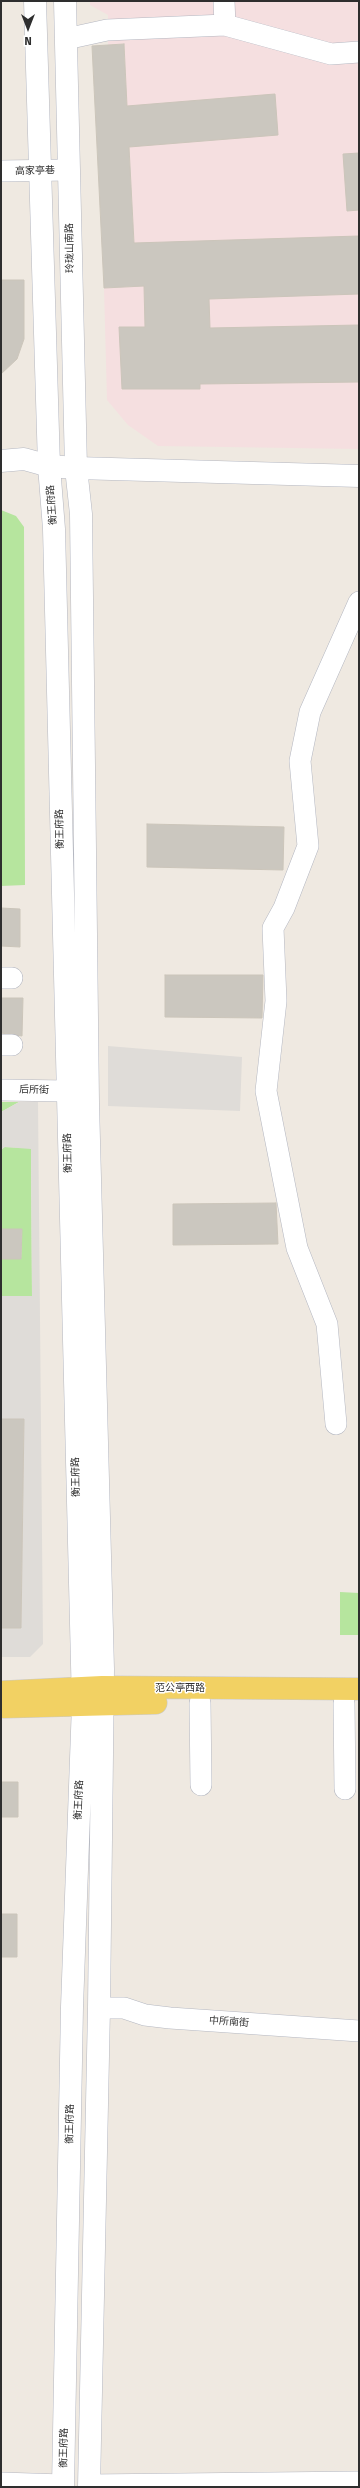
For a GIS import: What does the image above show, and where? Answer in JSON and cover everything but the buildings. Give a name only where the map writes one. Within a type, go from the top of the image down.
[{"type":"main road","points":[[35,1],[49,466]]},
{"type":"main road","name":"玲珑山南路","points":[[65,1],[76,468]]},
{"type":"main road","points":[[1,461],[24,459],[49,466],[76,468],[359,476]]},
{"type":"main road","name":"衡王府路","points":[[49,466],[54,529],[66,1091],[92,1696],[72,2007],[63,2486]]},
{"type":"main road","name":"衡王府路","points":[[76,468],[81,514],[88,1103],[92,1696],[99,2008],[89,2486]]},
{"type":"main road","name":"范公亭西路","points":[[1,1692],[200,1703],[354,1698]]},
{"type":"main road","name":"范公亭西路","points":[[1,1706],[92,1696],[354,1698]]},
{"type":"street","points":[[224,1],[225,25]]},
{"type":"street","points":[[66,39],[108,30],[225,25],[331,54],[359,52]]},
{"type":"street","name":"高家亭巷","points":[[1,171],[69,170]]},
{"type":"street","points":[[336,1424],[327,1324],[297,1248],[266,1091],[276,1001],[273,928],[284,908],[308,846],[300,761],[310,712],[359,602]]},
{"type":"street","name":"后所街","points":[[1,1090],[66,1091]]},
{"type":"street","points":[[345,1789],[354,1698]]},
{"type":"street","points":[[200,1703],[201,1785]]},
{"type":"street","name":"中所南街","points":[[99,2008],[124,2008],[145,2015],[170,2018],[359,2031]]},
{"type":"street","points":[[89,2486],[359,2482]]},
{"type":"street","points":[[1,2483],[63,2486]]},
{"type":"shaded area","points":[[90,1],[359,1],[359,449],[158,446],[128,425],[107,400],[104,288],[136,286],[124,44],[108,45],[108,15],[90,5]]},
{"type":"shaded area","points":[[108,1046],[242,1057],[240,1111],[108,1106]]},
{"type":"shaded area","points":[[19,1102],[38,1102],[43,1644],[30,1657],[1,1657],[1,1628],[21,1628],[24,1419],[1,1419],[1,1296],[32,1296],[31,1149],[5,1147],[1,1150],[1,1112]]},
{"type":"green space","points":[[1,510],[16,516],[24,527],[25,885],[1,886]]},
{"type":"green space","points":[[1,1102],[19,1102],[1,1112]]},
{"type":"green space","points":[[4,1147],[31,1148],[32,1296],[1,1296],[1,1259],[21,1259],[22,1229],[1,1229],[1,1150]]},
{"type":"green space","points":[[340,1592],[359,1593],[359,1635],[340,1635]]}]
